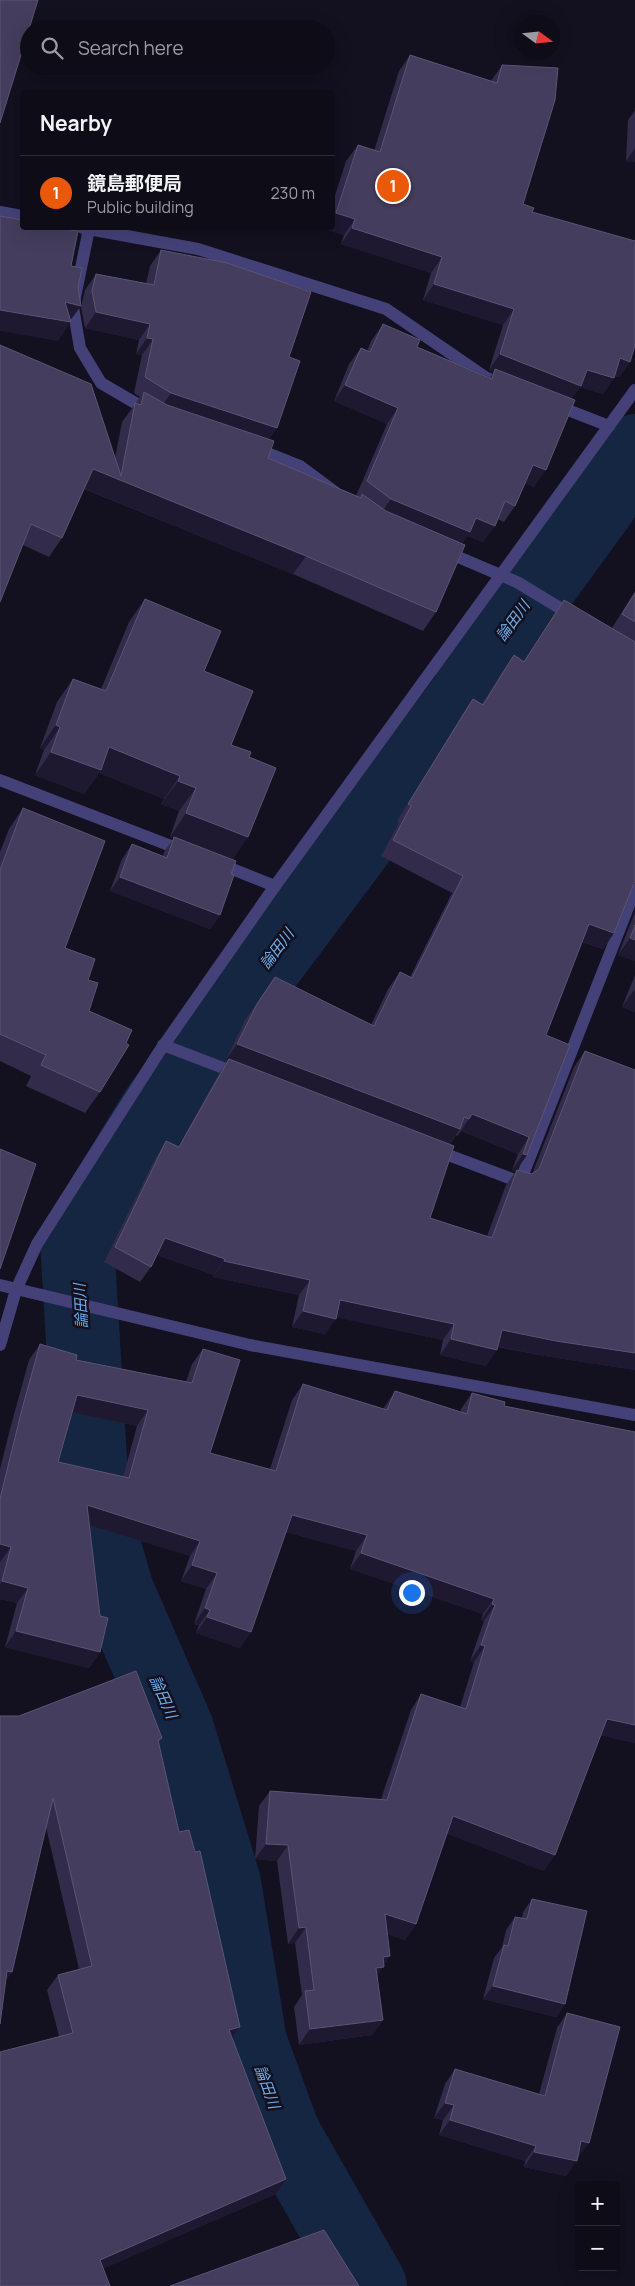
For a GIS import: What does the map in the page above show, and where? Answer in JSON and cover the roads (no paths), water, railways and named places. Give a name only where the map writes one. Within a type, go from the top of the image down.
[{"type":"street","points":[[0,212],[20,216]]},
{"type":"street","points":[[86,230],[73,307],[80,348],[101,383],[157,416]]},
{"type":"street","points":[[97,230],[198,249],[386,309],[485,377],[503,384]]},
{"type":"street","points":[[0,1345],[16,1290],[37,1244],[164,1045],[275,886],[635,390]]},
{"type":"street","points":[[547,401],[609,426]]},
{"type":"street","points":[[244,444],[300,466],[346,499]]},
{"type":"street","points":[[429,544],[517,582],[586,624]]},
{"type":"street","points":[[0,780],[275,886]]},
{"type":"street","points":[[427,1146],[520,1182],[635,890]]},
{"type":"street","points":[[164,1045],[250,1078]]},
{"type":"street","points":[[0,1285],[250,1345],[635,1415]]},
{"type":"waterway","name":"論田川","points":[[370,2286],[283,2133],[250,2042],[224,1883],[177,1729],[117,1591],[93,1508],[77,1241],[88,1232],[106,1193],[156,1111],[467,696],[478,670],[597,507],[635,451]]},
{"type":"place","name":"鏡島郵便局","points":[[393,186]]}]
